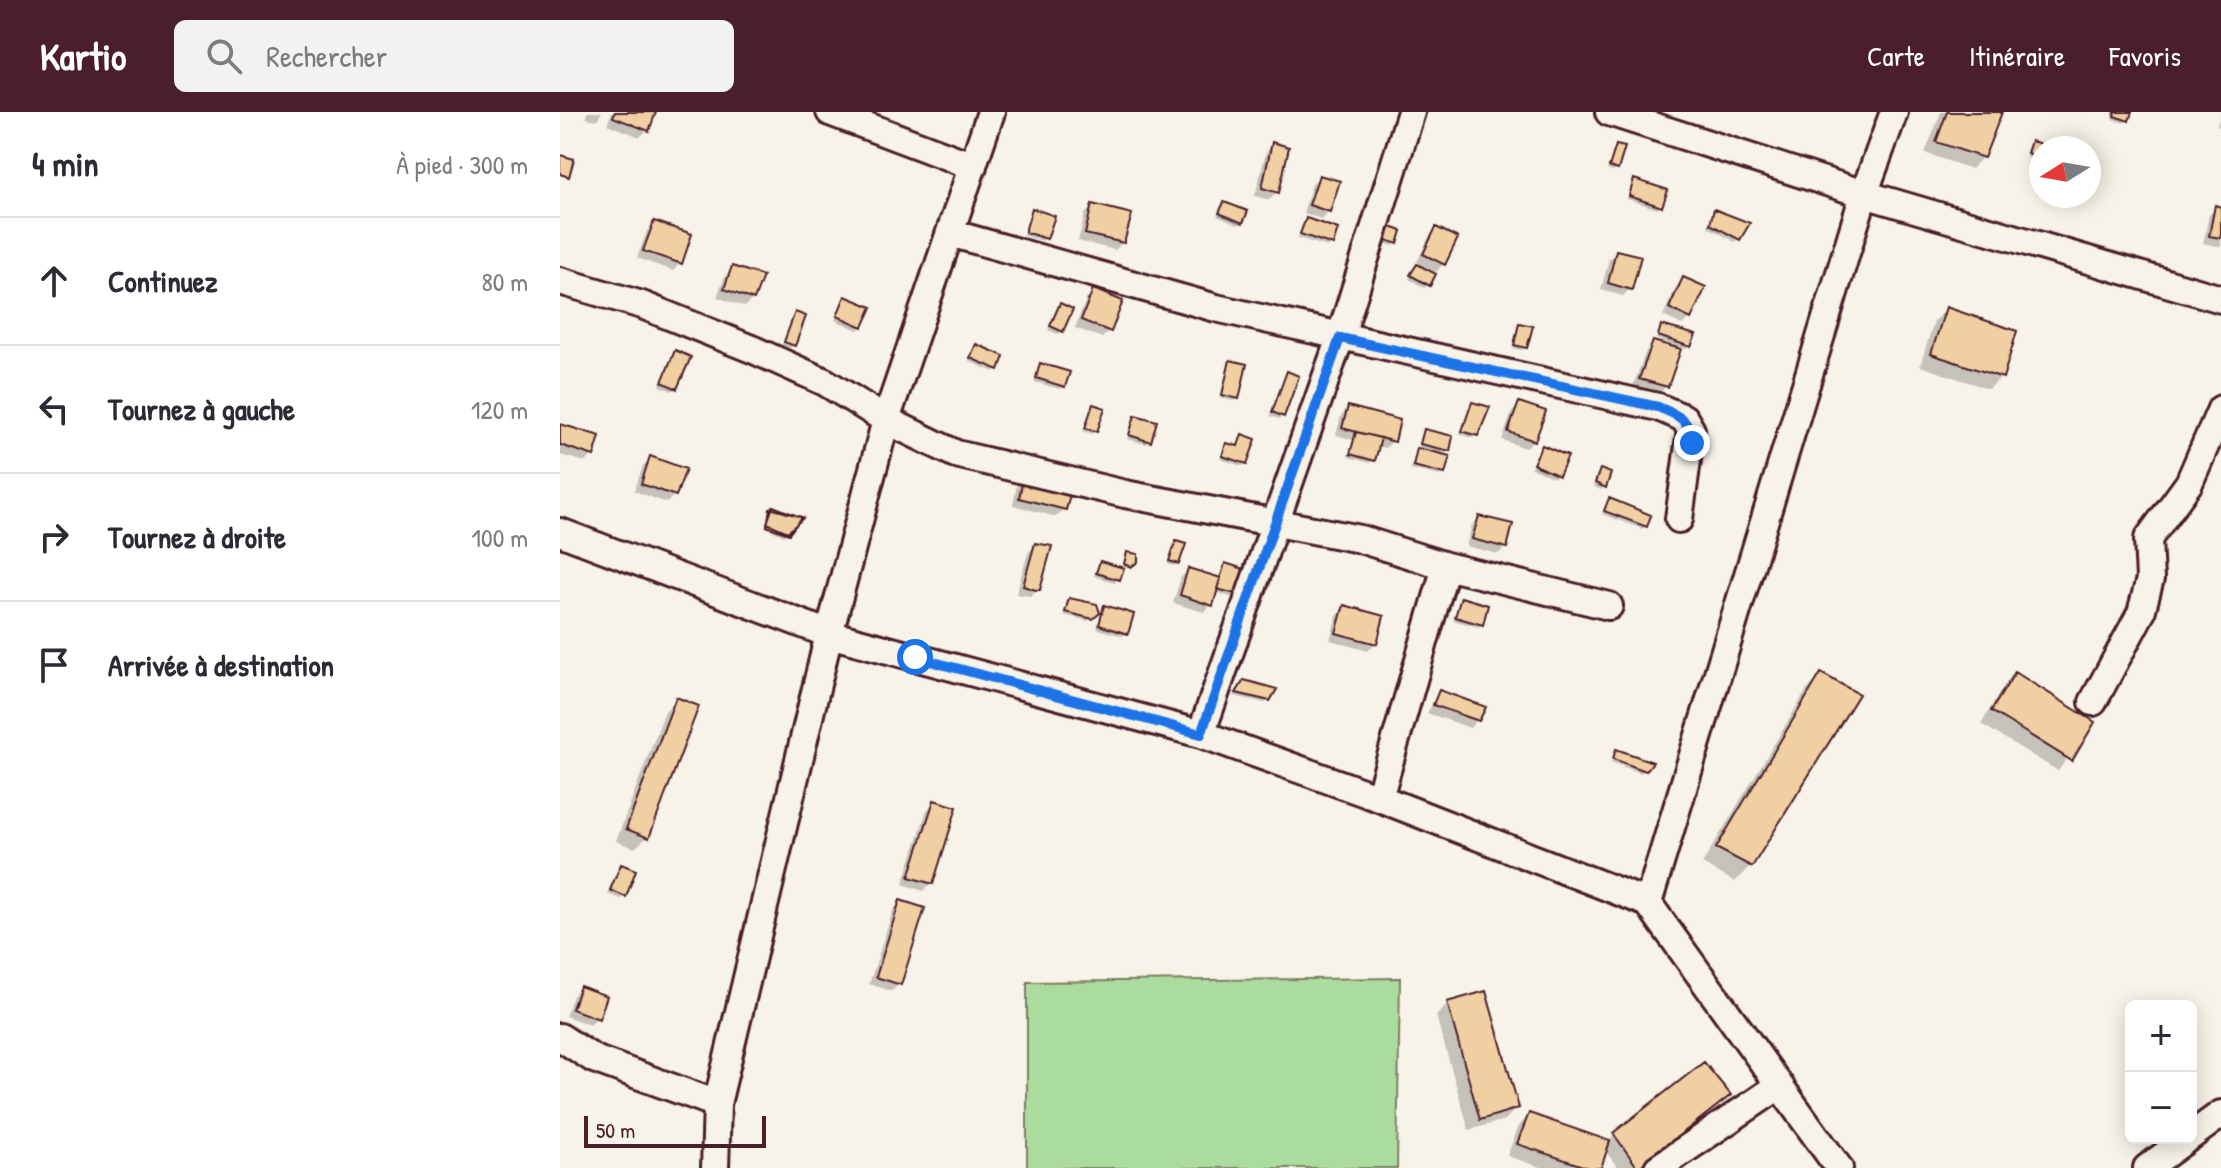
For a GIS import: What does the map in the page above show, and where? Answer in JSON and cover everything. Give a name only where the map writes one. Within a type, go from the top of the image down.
[{"type":"street","points":[[830,112],[973,166]]},
{"type":"street","points":[[715,1168],[717,1104],[829,634],[886,420],[991,112]]},
{"type":"street","points":[[1201,734],[1273,520],[1340,338],[1411,112]]},
{"type":"street","points":[[1609,112],[1864,194],[2221,299]]},
{"type":"street","points":[[1648,903],[1864,194],[1894,112]]},
{"type":"street","points":[[950,233],[1216,308],[1658,407],[1684,418],[1691,430],[1692,443],[1679,519]]},
{"type":"street","points":[[560,281],[642,305],[754,350],[825,382],[886,420],[956,454],[1125,494],[1360,539],[1446,566],[1609,606]]},
{"type":"street","points":[[2093,702],[2141,613],[2148,592],[2148,539],[2189,483],[2221,409]]},
{"type":"street","points":[[560,532],[829,634],[1201,734],[1379,798],[1648,903],[1839,1168]]},
{"type":"street","points":[[1379,798],[1446,566]]},
{"type":"street","points":[[560,1037],[594,1059],[717,1104]]},
{"type":"street","points":[[1658,1168],[1779,1086]]},
{"type":"street","points":[[2197,1132],[2221,1114]]},
{"type":"street","points":[[2147,1168],[2180,1144]]},
{"type":"green space","points":[[1400,978],[1397,1168],[1027,1168],[1027,982]]},
{"type":"building","points":[[615,112],[656,112],[649,131],[613,117]]},
{"type":"building","points":[[1947,112],[2002,112],[1984,158],[1936,142]]},
{"type":"building","points":[[2115,112],[2132,112],[2129,121],[2114,116]]},
{"type":"building","points":[[1272,142],[1289,147],[1279,193],[1262,188]]},
{"type":"building","points":[[1616,145],[1625,147],[1618,170],[1609,167]]},
{"type":"building","points":[[560,155],[574,159],[569,177],[560,174]]},
{"type":"building","points":[[1319,175],[1340,181],[1330,212],[1309,205]]},
{"type":"building","points":[[1634,179],[1668,190],[1662,207],[1629,196]]},
{"type":"building","points":[[1224,202],[1248,211],[1243,223],[1219,213]]},
{"type":"building","points":[[1092,204],[1132,214],[1124,243],[1085,234]]},
{"type":"building","points":[[2215,205],[2221,207],[2221,238],[2209,236]]},
{"type":"building","points":[[1032,208],[1055,216],[1047,239],[1025,232]]},
{"type":"building","points":[[1714,209],[1750,223],[1740,240],[1710,224]]},
{"type":"building","points":[[1306,218],[1338,229],[1333,245],[1300,234]]},
{"type":"building","points":[[654,221],[692,234],[682,264],[643,251]]},
{"type":"building","points":[[1379,223],[1402,231],[1398,244],[1375,236]]},
{"type":"building","points":[[1436,227],[1458,238],[1445,265],[1423,254]]},
{"type":"building","points":[[1616,250],[1641,256],[1632,290],[1608,283]]},
{"type":"building","points":[[1417,264],[1436,274],[1430,286],[1410,275]]},
{"type":"building","points":[[732,266],[763,276],[754,300],[724,289]]},
{"type":"building","points":[[1683,277],[1706,287],[1691,319],[1669,308]]},
{"type":"building","points":[[1093,289],[1123,301],[1111,332],[1081,320]]},
{"type":"building","points":[[845,296],[872,307],[863,327],[837,316]]},
{"type":"building","points":[[1060,303],[1073,309],[1063,332],[1050,326]]},
{"type":"building","points":[[1946,307],[2017,331],[2003,378],[1931,354]]},
{"type":"building","points":[[795,312],[806,316],[795,346],[784,342]]},
{"type":"building","points":[[1519,323],[1533,326],[1527,348],[1514,345]]},
{"type":"building","points":[[1661,325],[1696,335],[1691,347],[1658,336]]},
{"type":"building","points":[[1653,341],[1681,349],[1668,387],[1639,379]]},
{"type":"building","points":[[976,344],[1004,356],[999,370],[970,358]]},
{"type":"building","points":[[675,350],[691,357],[677,389],[662,382]]},
{"type":"building","points":[[1230,360],[1247,364],[1239,399],[1222,395]]},
{"type":"building","points":[[1040,363],[1070,372],[1065,387],[1036,378]]},
{"type":"building","points":[[1287,371],[1299,376],[1284,417],[1272,412]]},
{"type":"building","points":[[1472,402],[1490,407],[1478,436],[1462,431]]},
{"type":"building","points":[[1519,402],[1546,411],[1535,441],[1508,432]]},
{"type":"building","points":[[1093,404],[1105,408],[1097,432],[1085,428]]},
{"type":"building","points":[[1348,406],[1400,420],[1395,442],[1342,428]]},
{"type":"building","points":[[1135,415],[1157,421],[1151,442],[1129,435]]},
{"type":"building","points":[[560,424],[600,436],[594,456],[560,445]]},
{"type":"building","points":[[1424,429],[1453,436],[1450,451],[1420,444]]},
{"type":"building","points":[[1356,432],[1381,438],[1375,461],[1350,454]]},
{"type":"building","points":[[1242,434],[1256,439],[1247,464],[1222,456],[1226,443],[1238,446]]},
{"type":"building","points":[[1542,445],[1568,456],[1559,476],[1533,464]]},
{"type":"building","points":[[1417,448],[1450,456],[1445,474],[1413,466]]},
{"type":"building","points":[[650,456],[686,469],[676,496],[641,484]]},
{"type":"building","points":[[1600,469],[1611,473],[1606,488],[1595,483]]},
{"type":"building","points":[[1024,475],[1072,487],[1066,510],[1019,498]]},
{"type":"building","points":[[1609,498],[1651,515],[1647,527],[1604,511]]},
{"type":"building","points":[[773,506],[803,518],[788,532],[767,523]]},
{"type":"building","points":[[770,508],[802,517],[789,534],[767,526]]},
{"type":"building","points":[[1479,516],[1513,524],[1507,548],[1472,539]]},
{"type":"building","points":[[1176,541],[1186,544],[1179,564],[1169,561]]},
{"type":"building","points":[[1035,543],[1052,546],[1040,590],[1023,586]]},
{"type":"building","points":[[1127,552],[1138,554],[1138,562],[1131,567],[1124,564]]},
{"type":"building","points":[[1100,561],[1124,568],[1120,580],[1096,573]]},
{"type":"building","points":[[1225,563],[1247,570],[1239,595],[1217,589]]},
{"type":"building","points":[[1188,568],[1221,578],[1213,606],[1180,595]]},
{"type":"building","points":[[1461,597],[1488,605],[1483,625],[1455,617]]},
{"type":"building","points":[[1069,598],[1097,604],[1100,613],[1093,619],[1065,612]]},
{"type":"building","points":[[1104,605],[1134,614],[1128,634],[1099,625]]},
{"type":"building","points":[[1344,605],[1384,616],[1377,644],[1336,633]]},
{"type":"building","points":[[2015,672],[2095,722],[2072,761],[1991,711]]},
{"type":"building","points":[[1821,673],[1859,694],[1752,867],[1716,848]]},
{"type":"building","points":[[1244,680],[1277,689],[1270,701],[1236,693]]},
{"type":"building","points":[[1439,690],[1486,707],[1479,721],[1433,705]]},
{"type":"building","points":[[676,697],[699,706],[649,838],[626,829]]},
{"type":"building","points":[[1616,749],[1653,762],[1646,771],[1613,759]]},
{"type":"building","points":[[934,800],[957,807],[933,884],[909,877]]},
{"type":"building","points":[[621,864],[636,870],[626,897],[610,890]]},
{"type":"building","points":[[900,900],[925,908],[901,985],[876,977]]},
{"type":"building","points":[[580,986],[607,996],[599,1019],[572,1009]]},
{"type":"building","points":[[1486,991],[1519,1108],[1480,1120],[1447,1002]]},
{"type":"building","points":[[1704,1062],[1731,1095],[1638,1168],[1613,1133]]},
{"type":"building","points":[[1529,1113],[1610,1141],[1601,1168],[1589,1168],[1517,1144]]},
{"type":"route","points":[[915,657],[1201,734],[1273,520],[1340,338],[1658,407],[1684,418],[1691,430],[1692,443]]}]
